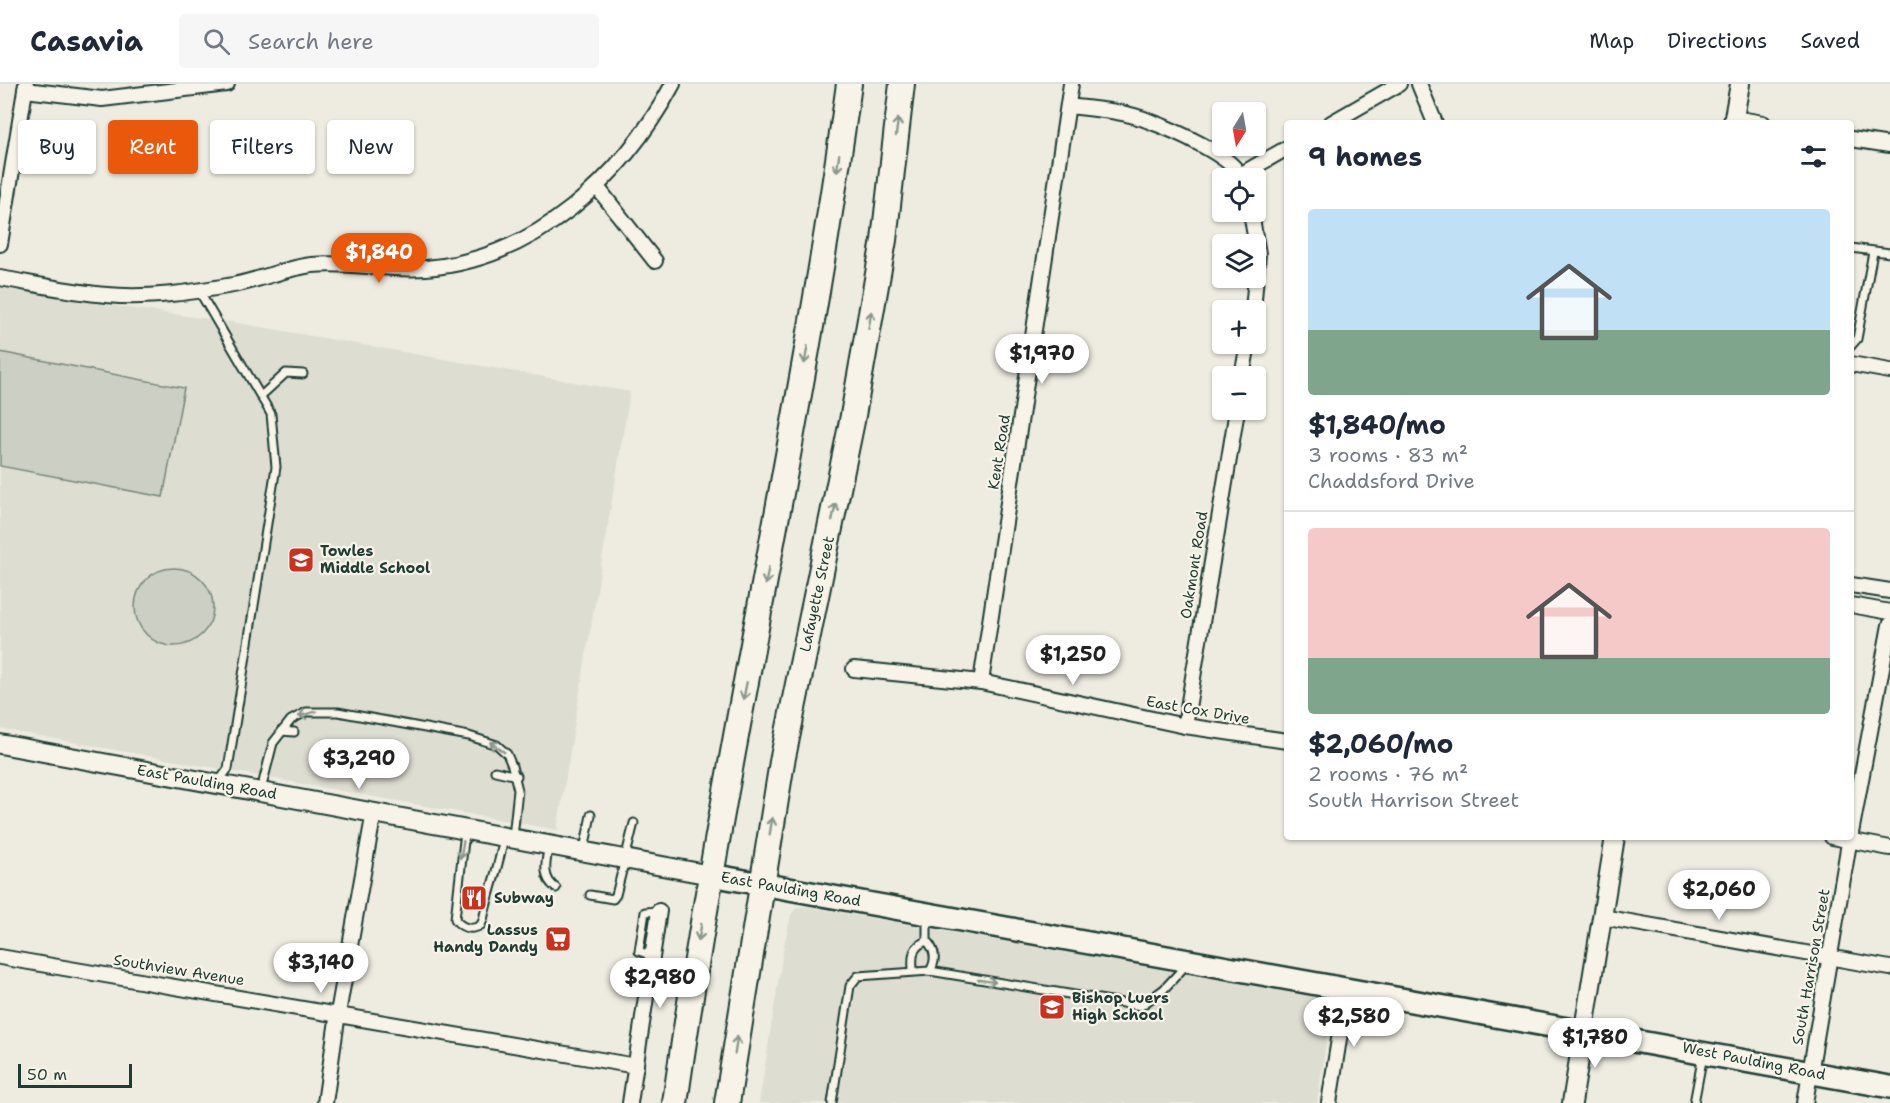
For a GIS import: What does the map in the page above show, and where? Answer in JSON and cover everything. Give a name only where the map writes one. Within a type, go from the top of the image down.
[{"type":"highway","points":[[675,1103],[711,875],[829,232],[849,84]]},
{"type":"highway","name":"Lafayette Street","points":[[727,1103],[782,762],[852,421],[882,251],[902,84]]},
{"type":"main road","points":[[1734,120],[1740,84]]},
{"type":"main road","name":"East Paulding Road","points":[[0,744],[626,860],[1583,1030]]},
{"type":"main road","points":[[1572,1103],[1615,840]]},
{"type":"main road","name":"West Paulding Road","points":[[1583,1030],[1890,1087]]},
{"type":"street","points":[[0,244],[25,87],[102,99],[227,84]]},
{"type":"street","points":[[0,278],[108,296],[133,296],[234,285],[314,265],[417,268],[468,260],[509,246],[542,230],[597,187],[638,141],[673,84]]},
{"type":"street","name":"Kent Road","points":[[981,682],[1071,84]]},
{"type":"street","points":[[1336,120],[1399,84]]},
{"type":"street","points":[[1419,84],[1434,120]]},
{"type":"street","points":[[1068,106],[1105,110],[1148,120],[1210,150],[1231,168]]},
{"type":"street","points":[[1854,139],[1890,145]]},
{"type":"street","points":[[1255,168],[1284,150]]},
{"type":"street","points":[[597,187],[655,261]]},
{"type":"street","points":[[1253,222],[1258,254],[1254,300]]},
{"type":"street","points":[[1854,365],[1890,371]]},
{"type":"street","name":"Oakmont Road","points":[[1185,726],[1235,420]]},
{"type":"street","points":[[1854,585],[1890,591]]},
{"type":"street","points":[[1854,606],[1890,612]]},
{"type":"street","name":"South Harrison Street","points":[[1854,816],[1890,625]]},
{"type":"street","name":"East Cox Drive","points":[[854,669],[981,682],[1185,726],[1284,741]]},
{"type":"street","points":[[325,1103],[338,1013],[374,812]]},
{"type":"street","points":[[1854,838],[1890,848]]},
{"type":"street","name":"South Harrison Street","points":[[1805,1103],[1850,840]]},
{"type":"street","points":[[630,1103],[659,911]]},
{"type":"street","points":[[1602,916],[1890,968]]},
{"type":"street","name":"Southview Avenue","points":[[0,957],[338,1013],[636,1066]]},
{"type":"street","points":[[1329,1103],[1347,987]]},
{"type":"lane","points":[[1854,249],[1890,253]]},
{"type":"lane","points":[[1854,342],[1857,339],[1873,252]]},
{"type":"lane","points":[[199,290],[235,355],[262,395],[271,414],[275,431],[276,467],[228,769],[218,783]]},
{"type":"lane","points":[[262,395],[286,373],[303,374]]},
{"type":"lane","points":[[260,791],[273,742],[291,720],[306,712],[321,711],[469,736],[497,745],[507,754],[517,776],[517,816],[497,874],[491,880],[483,920],[478,927],[473,928],[458,923],[455,914],[466,830]]},
{"type":"lane","points":[[281,731],[294,732]]},
{"type":"lane","points":[[495,771],[517,776]]},
{"type":"lane","points":[[583,852],[591,815]]},
{"type":"lane","points":[[590,894],[613,899],[616,895],[634,823]]},
{"type":"lane","points":[[549,845],[546,873],[549,883],[556,888]]},
{"type":"lane","points":[[927,913],[927,941],[933,947],[934,954],[930,971]]},
{"type":"lane","points":[[914,970],[914,951],[918,944],[927,941]]},
{"type":"lane","points":[[832,1103],[850,986],[853,980],[867,974],[930,971],[1141,1006],[1164,989],[1191,960]]},
{"type":"lane","points":[[1694,1103],[1704,1052]]},
{"type":"shaded area","name":"Towles Middle School","points":[[0,287],[87,302],[238,323],[630,392],[557,830],[0,729]]},
{"type":"shaded area","points":[[0,352],[184,388],[163,497],[0,466]]},
{"type":"shaded area","points":[[174,568],[189,571],[201,580],[210,592],[213,607],[210,622],[201,634],[189,643],[174,646],[159,643],[147,634],[138,622],[135,607],[138,592],[147,580],[159,571]]},
{"type":"shaded area","name":"Bishop Luers High School","points":[[797,907],[809,907],[1327,999],[1331,1010],[1317,1103],[759,1103],[784,945],[791,915]]},
{"type":"place","name":"Towles Middle School","points":[[301,560]]},
{"type":"place","name":"Subway","points":[[474,898]]},
{"type":"place","name":"Lassus Handy Dandy","points":[[558,939]]},
{"type":"place","name":"Bishop Luers High School","points":[[1052,1007]]}]
